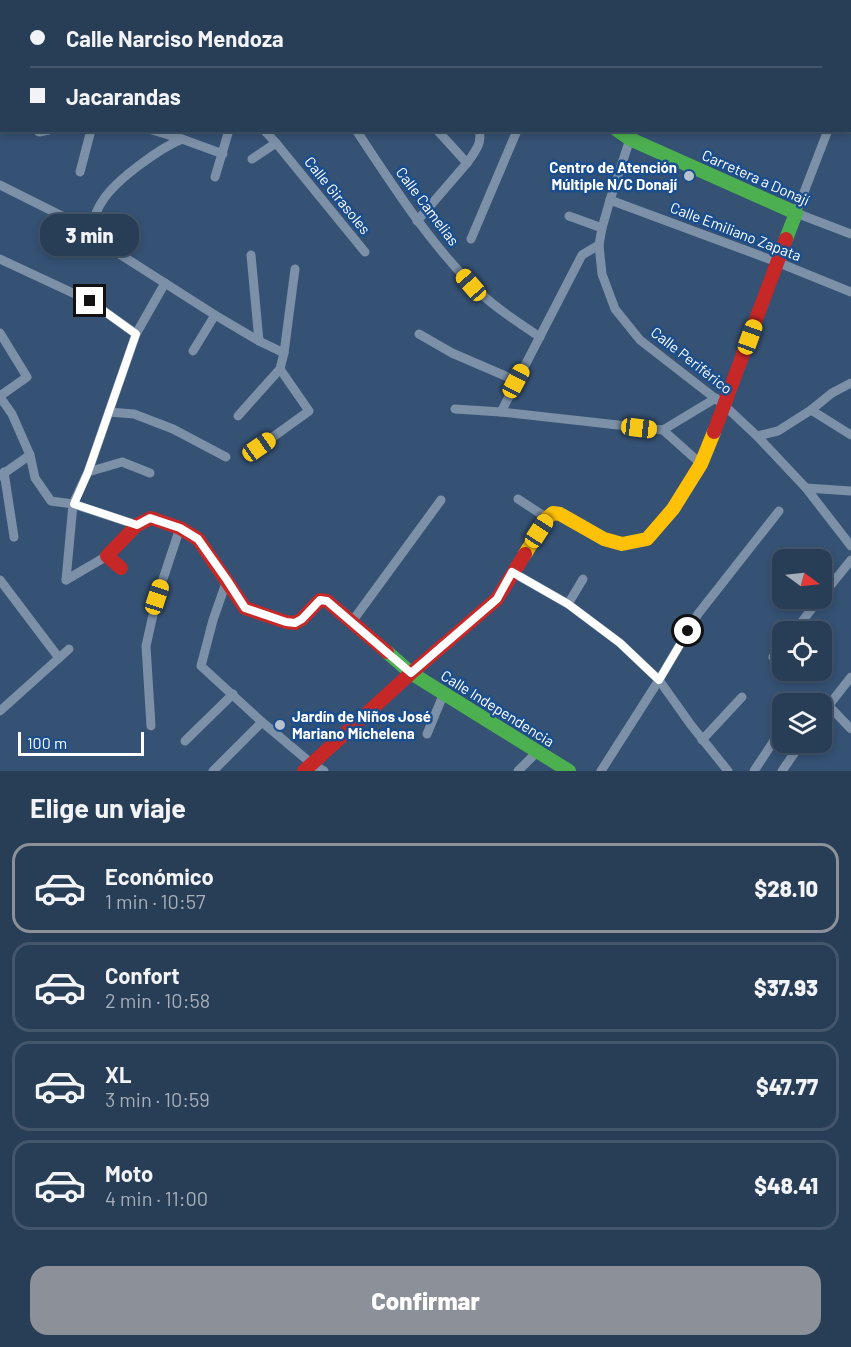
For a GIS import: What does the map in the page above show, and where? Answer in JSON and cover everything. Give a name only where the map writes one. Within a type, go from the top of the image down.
[{"type":"main road","name":"Carretera a Donají","points":[[632,135],[796,213]]},
{"type":"main road","points":[[313,769],[411,673],[497,599],[547,518],[553,513],[560,514],[604,539],[622,544],[647,539],[673,509],[701,464],[721,402],[796,213]]},
{"type":"main road","points":[[121,568],[107,556],[137,525],[150,518],[180,528],[198,539],[227,580]]},
{"type":"main road","name":"Calle Independencia","points":[[227,580],[245,608],[286,622],[295,623],[320,600],[327,601],[411,673],[569,771]]},
{"type":"street","points":[[80,172],[90,132]]},
{"type":"street","points":[[159,132],[223,154]]},
{"type":"street","points":[[215,177],[228,132]]},
{"type":"street","name":"Calle Girasoles","points":[[266,132],[365,252]]},
{"type":"street","name":"Calle Camelias","points":[[357,132],[417,221],[471,285],[503,312],[540,337]]},
{"type":"street","points":[[439,132],[467,163]]},
{"type":"street","points":[[417,221],[477,149],[481,137],[480,132]]},
{"type":"street","points":[[471,239],[516,132]]},
{"type":"street","points":[[796,213],[827,132]]},
{"type":"street","name":"Calle Periférico","points":[[632,135],[610,200],[599,245],[602,274],[615,309],[640,340],[721,402],[757,435],[806,488],[851,546]]},
{"type":"street","points":[[88,234],[104,199],[119,183],[162,149],[182,139]]},
{"type":"street","points":[[252,159],[276,143]]},
{"type":"street","points":[[0,185],[64,217],[215,315],[284,353]]},
{"type":"street","name":"Calle Emiliano Zapata","points":[[610,200],[851,292]]},
{"type":"street","name":"Carretera a Donají","points":[[796,213],[851,234]]},
{"type":"street","points":[[569,216],[602,228]]},
{"type":"street","points":[[501,412],[582,255],[599,245]]},
{"type":"street","points":[[251,255],[260,341]]},
{"type":"street","points":[[0,259],[90,301],[136,334]]},
{"type":"street","points":[[238,416],[280,369],[295,268]]},
{"type":"street","points":[[107,556],[66,580],[74,504],[88,472],[136,334],[165,284]]},
{"type":"street","points":[[193,351],[215,315]]},
{"type":"street","points":[[0,333],[27,376],[0,396],[12,414],[30,455],[35,478],[51,501],[74,504],[137,525]]},
{"type":"street","points":[[419,334],[452,353],[516,381]]},
{"type":"street","points":[[259,447],[309,411],[280,369]]},
{"type":"street","points":[[757,435],[778,431],[812,410],[832,393],[851,383]]},
{"type":"street","points":[[455,409],[663,430],[721,402]]},
{"type":"street","points":[[812,410],[851,435]]},
{"type":"street","points":[[109,412],[134,414],[174,429],[225,457]]},
{"type":"street","points":[[663,430],[701,464]]},
{"type":"street","points":[[14,537],[2,474],[30,455]]},
{"type":"street","points":[[88,472],[122,462],[150,473]]},
{"type":"street","points":[[806,488],[851,491]]},
{"type":"street","points":[[518,499],[547,518]]},
{"type":"street","points":[[351,622],[441,500]]},
{"type":"street","points":[[601,771],[698,614],[779,512]]},
{"type":"street","points":[[151,726],[146,646],[157,597],[180,528]]},
{"type":"street","points":[[832,583],[851,560]]},
{"type":"street","points":[[512,572],[568,604],[620,643],[659,680],[702,740],[728,771]]},
{"type":"street","points":[[568,604],[583,579]]},
{"type":"street","points":[[0,580],[59,658]]},
{"type":"street","points":[[227,580],[213,620],[201,666],[313,769]]},
{"type":"street","points":[[802,621],[812,609]]},
{"type":"street","points":[[0,711],[69,649]]},
{"type":"street","points":[[832,702],[851,677]]},
{"type":"street","points":[[427,734],[444,693]]},
{"type":"street","points":[[185,741],[233,694]]},
{"type":"street","points":[[702,740],[742,697]]},
{"type":"street","points":[[832,709],[851,729]]},
{"type":"street","points":[[213,771],[262,722]]},
{"type":"street","points":[[754,771],[772,744]]},
{"type":"street","points":[[518,771],[537,752]]},
{"type":"street","points":[[782,771],[794,753]]},
{"type":"traffic: fast","points":[[620,132],[630,139],[796,213],[786,239]]},
{"type":"traffic: fast","points":[[387,652],[411,673],[569,771]]},
{"type":"traffic: slow","points":[[525,554],[547,518],[553,513],[560,514],[604,539],[622,544],[647,539],[673,509],[701,464],[714,432]]},
{"type":"traffic: jam","points":[[714,432],[786,239]]},
{"type":"traffic: jam","points":[[121,568],[107,556],[137,525],[151,518],[180,528],[198,539],[245,608],[295,623],[320,600],[327,601],[387,652]]},
{"type":"traffic: jam","points":[[304,771],[411,673],[497,599],[525,554]]},
{"type":"place","name":"Centro de Atención Múltiple N/C Donají","points":[[689,176]]},
{"type":"place","name":"Jardín de Niños José Mariano Michelena","points":[[280,725]]},
{"type":"route","points":[[90,301],[136,334],[88,472],[74,504],[137,525],[150,518],[183,530],[198,539],[245,608],[295,623],[320,600],[327,601],[411,673],[497,599],[512,572],[568,604],[620,643],[659,680],[688,631]]}]
